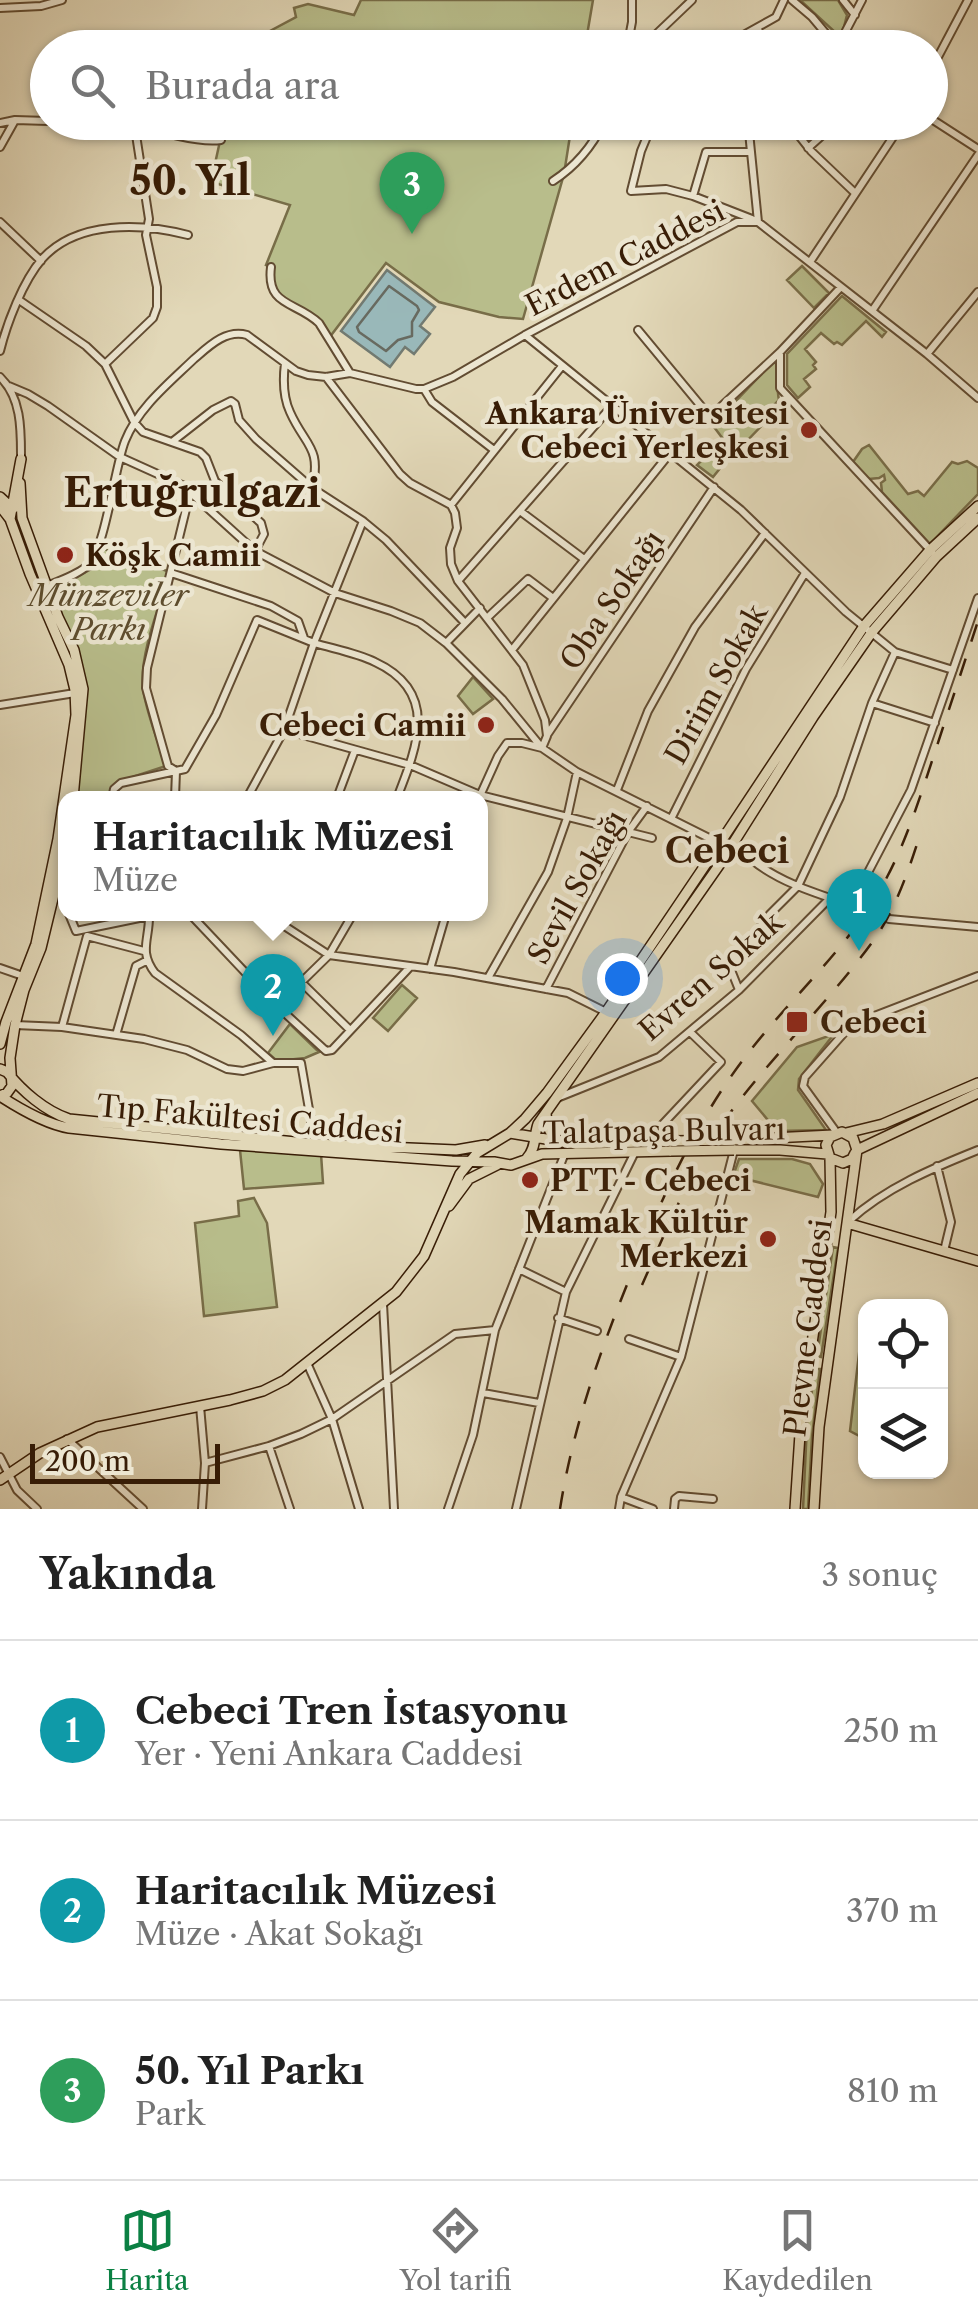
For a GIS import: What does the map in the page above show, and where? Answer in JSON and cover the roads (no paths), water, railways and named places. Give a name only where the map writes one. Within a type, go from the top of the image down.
[{"type":"main road","points":[[6,506],[21,460]]},
{"type":"main road","points":[[21,460],[22,518],[74,650],[83,690],[75,791]]},
{"type":"main road","points":[[0,497],[13,494]]},
{"type":"main road","points":[[0,497],[69,665],[76,716],[65,791]]},
{"type":"main road","points":[[6,506],[22,518]]},
{"type":"main road","points":[[4,1477],[67,1439],[108,1424],[263,1391],[285,1380],[383,1304],[424,1256],[460,1174],[477,1153],[510,1133],[538,1104],[606,1012],[868,629],[978,506]]},
{"type":"main road","points":[[10,518],[22,518]]},
{"type":"main road","points":[[933,554],[978,518]]},
{"type":"main road","points":[[526,1160],[533,1150],[538,1124],[730,849],[868,629]]},
{"type":"main road","points":[[0,1096],[10,1090],[11,1023],[36,944],[58,840]]},
{"type":"main road","points":[[0,1044],[41,948],[58,878]]},
{"type":"main road","name":"Tıp Fakültesi Caddesi","points":[[0,1069],[56,1114],[69,1119],[315,1144],[456,1150],[497,1141]]},
{"type":"main road","name":"Talatpaşa Bulvarı","points":[[534,1136],[563,1147],[635,1152],[839,1134],[883,1124],[978,1084]]},
{"type":"main road","name":"Talatpaşa Bulvarı","points":[[733,1145],[828,1156],[843,1163],[856,1152],[978,1093]]},
{"type":"main road","name":"Tıp Fakültesi Caddesi","points":[[0,1096],[69,1128],[221,1144],[503,1164]]},
{"type":"main road","points":[[546,1112],[552,1136],[563,1147]]},
{"type":"main road","points":[[510,1133],[534,1136]]},
{"type":"main road","points":[[828,1156],[826,1145],[839,1134],[853,1138],[856,1152]]},
{"type":"main road","points":[[444,1212],[469,1179],[503,1164],[495,1155],[497,1141]]},
{"type":"main road","name":"Talatpaşa Bulvarı","points":[[503,1164],[563,1147],[646,1142],[672,1146]]},
{"type":"main road","name":"Plevne Caddesi","points":[[814,1509],[819,1427],[856,1152]]},
{"type":"main road","name":"Plevne Caddesi","points":[[795,1509],[801,1419],[830,1221],[828,1156]]},
{"type":"main road","points":[[846,1223],[978,1261]]},
{"type":"street","points":[[0,8],[62,0]]},
{"type":"street","points":[[630,30],[632,0]]},
{"type":"street","points":[[664,30],[692,0]]},
{"type":"street","points":[[754,30],[776,17],[788,0],[823,30]]},
{"type":"street","points":[[844,0],[855,15]]},
{"type":"street","points":[[847,30],[862,0]]},
{"type":"street","points":[[948,38],[968,0]]},
{"type":"street","points":[[0,147],[15,120]]},
{"type":"street","points":[[0,123],[30,120]]},
{"type":"street","points":[[872,311],[978,152],[948,131]]},
{"type":"street","points":[[105,364],[153,318],[157,307],[138,140]]},
{"type":"street","points":[[195,140],[220,140]]},
{"type":"street","points":[[553,181],[568,171],[592,140]]},
{"type":"street","points":[[646,140],[631,192],[666,189],[758,222],[750,140]]},
{"type":"street","points":[[802,140],[855,193]]},
{"type":"street","points":[[808,148],[817,140]]},
{"type":"street","points":[[810,262],[890,140]]},
{"type":"street","points":[[693,196],[706,152],[751,152]]},
{"type":"street","points":[[0,222],[41,262]]},
{"type":"street","name":"Erdem Caddesi","points":[[424,388],[453,378],[722,229],[737,222],[758,222],[978,398]]},
{"type":"street","points":[[0,349],[19,300],[41,262],[69,240],[86,232],[123,227],[188,235]]},
{"type":"street","points":[[271,267],[270,281],[278,298],[312,316],[350,374]]},
{"type":"street","points":[[638,330],[710,418],[841,287]]},
{"type":"street","points":[[927,354],[978,292]]},
{"type":"street","points":[[19,300],[86,346],[105,364],[143,432],[200,452],[206,458],[215,481],[262,523],[264,534],[256,551]]},
{"type":"street","points":[[47,586],[89,564],[100,542],[120,457],[134,422],[165,386],[224,336],[247,335],[308,375],[350,374],[424,388],[432,402],[494,450]]},
{"type":"street","points":[[526,335],[714,488],[895,652],[953,670]]},
{"type":"street","points":[[780,352],[780,388],[933,554]]},
{"type":"street","points":[[285,363],[287,404],[315,456],[312,488]]},
{"type":"street","points":[[450,505],[562,366]]},
{"type":"street","points":[[326,377],[400,474],[450,505],[455,513],[456,528],[450,548],[458,581],[524,665],[547,736]]},
{"type":"street","points":[[0,378],[48,406],[120,457],[182,485],[256,551],[335,593],[420,623],[446,643],[502,699],[542,748],[577,772],[798,886],[851,904],[912,790],[978,598]]},
{"type":"street","points":[[9,386],[20,421],[21,460]]},
{"type":"street","points":[[172,442],[231,401],[239,420],[256,439],[312,488],[386,540],[465,623]]},
{"type":"street","points":[[458,581],[611,407]]},
{"type":"street","points":[[512,650],[670,454]]},
{"type":"street","name":"Oba Sokağı","points":[[542,748],[714,488]]},
{"type":"street","points":[[176,770],[168,766],[146,688],[147,668],[190,493]]},
{"type":"street","points":[[520,511],[584,559]]},
{"type":"street","points":[[251,791],[284,730],[362,520]]},
{"type":"street","points":[[617,790],[648,711],[695,628],[766,533]]},
{"type":"street","points":[[172,573],[270,606],[298,621],[304,639]]},
{"type":"street","name":"Dirim Sokak","points":[[670,819],[746,668],[805,573]]},
{"type":"street","points":[[487,618],[528,578],[553,598]]},
{"type":"street","points":[[446,643],[480,608]]},
{"type":"street","points":[[114,791],[121,783],[185,769],[216,716],[257,620],[374,661],[409,688],[419,736],[400,791]]},
{"type":"street","points":[[738,990],[732,970],[736,957],[798,886],[840,797],[872,703],[895,652]]},
{"type":"street","points":[[0,705],[75,693]]},
{"type":"street","points":[[872,703],[935,723]]},
{"type":"street","points":[[284,730],[410,765],[466,791]]},
{"type":"street","points":[[482,791],[507,743],[542,748]]},
{"type":"street","points":[[340,791],[355,750]]},
{"type":"street","points":[[175,791],[176,770]]},
{"type":"street","points":[[488,978],[548,872],[568,818],[577,772]]},
{"type":"street","points":[[488,799],[652,838]]},
{"type":"street","name":"Sevil Sokağı","points":[[546,989],[628,832],[647,806]]},
{"type":"street","name":"Evren Sokak","points":[[557,1098],[659,1057],[738,990],[830,898]]},
{"type":"street","points":[[890,920],[978,926]]},
{"type":"street","points":[[72,921],[76,932],[123,921]]},
{"type":"street","points":[[150,921],[144,951],[155,973],[242,1034],[273,1063]]},
{"type":"street","points":[[197,921],[326,1051],[332,1050],[410,967]]},
{"type":"street","points":[[277,921],[330,954],[568,993],[606,1012]]},
{"type":"street","points":[[278,1006],[330,954],[349,921]]},
{"type":"street","points":[[430,969],[443,921]]},
{"type":"street","points":[[62,1027],[87,936],[144,951]]},
{"type":"street","points":[[116,1035],[136,966],[146,961]]},
{"type":"street","points":[[0,968],[23,976]]},
{"type":"street","points":[[839,1134],[802,1086],[805,1077],[851,1025],[978,976]]},
{"type":"street","points":[[301,982],[350,1030]]},
{"type":"street","points":[[11,1023],[116,1035],[187,1050],[227,1069],[243,1072],[273,1063],[301,1063],[315,1144]]},
{"type":"street","points":[[646,1142],[721,1062],[690,1032]]},
{"type":"street","points":[[619,1509],[680,1357],[733,1145]]},
{"type":"street","points":[[448,1509],[473,1435],[495,1330],[563,1147]]},
{"type":"street","points":[[846,1223],[867,1205],[937,1166],[978,1150]]},
{"type":"street","points":[[516,1509],[566,1292],[635,1152]]},
{"type":"street","points":[[937,1166],[951,1222],[944,1251]]},
{"type":"street","points":[[518,1269],[566,1292]]},
{"type":"street","points":[[383,1304],[394,1509]]},
{"type":"street","points":[[558,1318],[597,1330]]},
{"type":"street","points":[[204,1462],[301,1434],[332,1419],[455,1334],[495,1330]]},
{"type":"street","points":[[628,1340],[680,1357]]},
{"type":"street","points":[[307,1363],[332,1419],[359,1509]]},
{"type":"street","points":[[482,1392],[539,1403]]},
{"type":"street","points":[[200,1406],[202,1509]]},
{"type":"street","points":[[67,1439],[143,1509]]},
{"type":"street","points":[[268,1446],[290,1509]]},
{"type":"street","points":[[0,1458],[4,1477],[37,1509]]},
{"type":"street","points":[[674,1509],[679,1496],[713,1499]]},
{"type":"street","points":[[621,1497],[653,1509]]},
{"type":"water","points":[[387,270],[435,307],[420,326],[430,334],[414,354],[405,347],[390,367],[341,331]]},
{"type":"railway","points":[[560,1509],[580,1417],[599,1358],[669,1186],[728,1081],[861,920],[885,882],[915,812],[978,621]]},
{"type":"railway","points":[[642,1285],[712,1140],[743,1096],[876,937],[906,876],[919,838]]},
{"type":"place","name":"50. Yıl Parkı","points":[[412,234]]},
{"type":"place","name":"Ankara Üniversitesi Cebeci Yerleşkesi","points":[[809,430]]},
{"type":"place","name":"Köşk Camii","points":[[65,555]]},
{"type":"place","name":"Cebeci Camii","points":[[486,725]]},
{"type":"place","name":"Cebeci Tren İstasyonu","points":[[859,951]]},
{"type":"place","name":"Cebeci","points":[[797,1022]]},
{"type":"place","name":"Haritacılık Müzesi","points":[[273,1036]]},
{"type":"place","name":"PTT - Cebeci","points":[[530,1180]]},
{"type":"place","name":"Mamak Kültür Merkezi","points":[[768,1239]]},
{"type":"district","name":"50. Yıl","points":[[190,180]]},
{"type":"district","name":"Ertuğrulgazi","points":[[192,492]]},
{"type":"district","name":"Cebeci","points":[[727,850]]},
{"type":"park label","name":"Münzeviler Parkı","points":[[109,612]]}]
